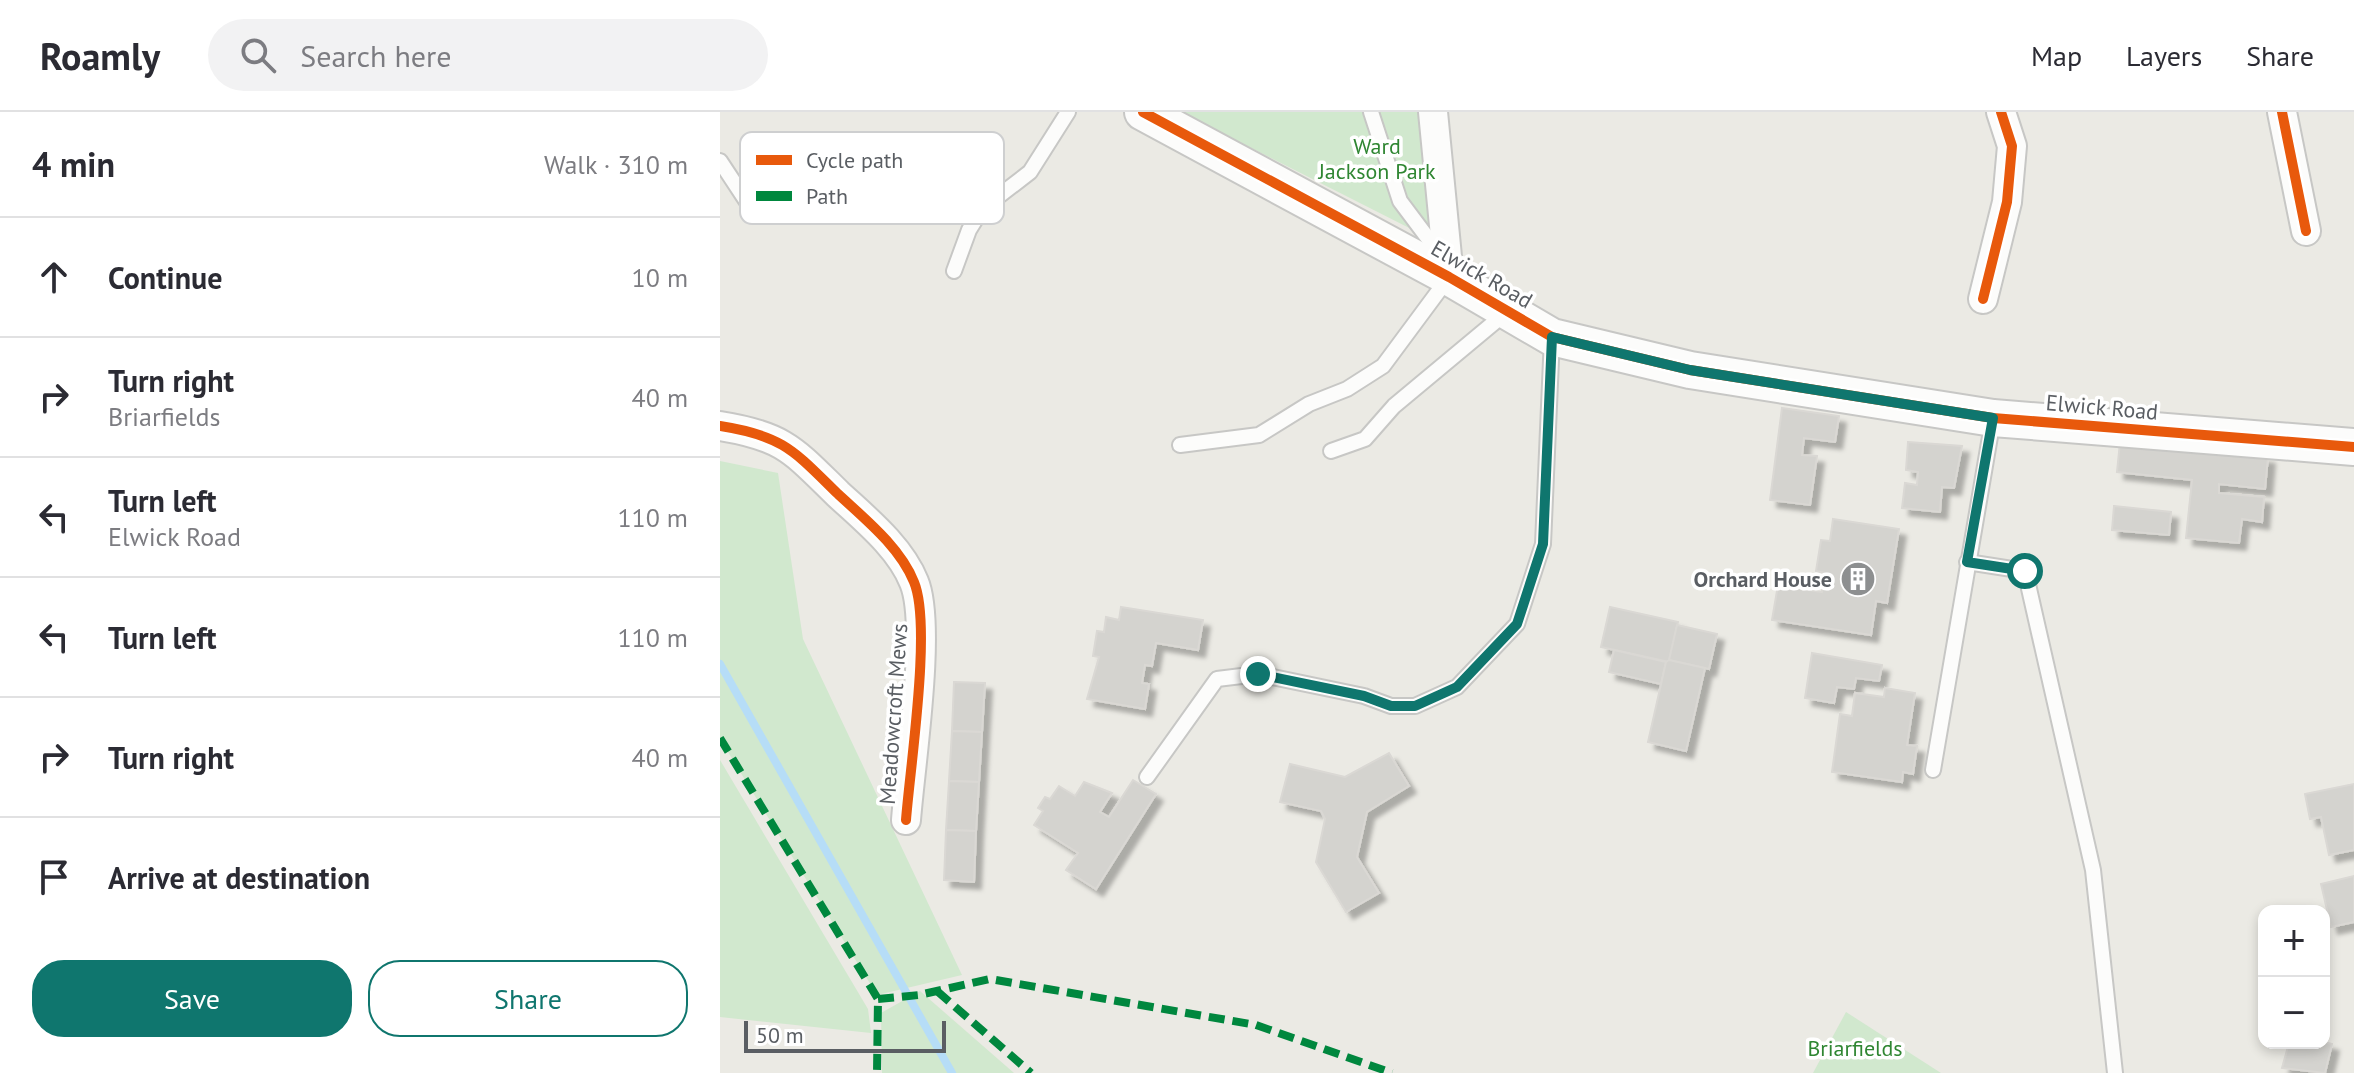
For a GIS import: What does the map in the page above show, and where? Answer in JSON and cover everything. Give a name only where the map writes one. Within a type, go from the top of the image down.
[{"type":"street","name":"Elwick Road","points":[[1143,112],[1449,271],[1552,337],[1690,370],[1993,418],[2354,447]]},
{"type":"street","points":[[1433,112],[1449,271]]},
{"type":"street","points":[[1983,299],[2008,188],[2012,146],[2001,112]]},
{"type":"street","points":[[2282,112],[2306,231]]},
{"type":"street","name":"Meadowcroft Mews","points":[[720,426],[764,433],[801,456],[874,528],[914,582],[921,628],[906,820]]},
{"type":"lane","points":[[1004,192],[1030,172],[1068,112]]},
{"type":"lane","points":[[1180,445],[1259,435],[1309,404],[1347,389],[1383,366],[1449,271],[1400,201],[1371,112]]},
{"type":"lane","points":[[720,161],[740,191]]},
{"type":"lane","points":[[954,271],[973,224]]},
{"type":"lane","points":[[1331,451],[1365,439],[1394,406],[1508,311]]},
{"type":"lane","points":[[1147,777],[1217,679],[1258,674],[1364,696],[1391,706],[1415,706],[1457,687],[1517,624],[1543,544],[1552,337]]},
{"type":"lane","points":[[1933,770],[1993,418]]},
{"type":"lane","points":[[1967,562],[2025,571],[2093,870],[2115,1073]]},
{"type":"green space","name":"Ward Jackson Park","points":[[1180,112],[1419,112],[1431,239]]},
{"type":"green space","points":[[720,461],[778,473],[803,639],[962,975],[877,995],[720,739]]},
{"type":"green space","points":[[720,760],[868,1009],[871,1033],[720,1017]]},
{"type":"green space","points":[[920,991],[1014,1073],[882,1073],[881,1013]]},
{"type":"green space","name":"Briarfields","points":[[1846,1012],[1941,1073],[1813,1073]]},
{"type":"building","points":[[1782,408],[1839,416],[1835,442],[1804,438],[1802,455],[1817,456],[1810,505],[1770,500]]},
{"type":"building","points":[[1908,442],[1962,446],[1954,488],[1942,487],[1940,512],[1902,508],[1905,483],[1917,485],[1918,472],[1906,470]]},
{"type":"building","points":[[2120,442],[2268,457],[2265,489],[2219,484],[2219,493],[2264,497],[2262,522],[2242,519],[2239,543],[2186,538],[2192,480],[2117,472]]},
{"type":"building","points":[[2114,506],[2171,512],[2169,535],[2112,530]]},
{"type":"building","name":"Orchard House","points":[[1833,519],[1899,529],[1887,603],[1876,601],[1871,635],[1772,620],[1778,585],[1822,592],[1825,573],[1816,571],[1821,540],[1830,541]]},
{"type":"building","points":[[1121,607],[1203,620],[1198,650],[1156,643],[1152,666],[1145,665],[1142,683],[1149,684],[1145,709],[1087,699],[1099,657],[1093,656],[1097,631],[1104,632],[1106,617],[1119,620]]},
{"type":"building","points":[[1610,607],[1678,622],[1669,662],[1601,647]]},
{"type":"building","points":[[1677,625],[1717,634],[1709,669],[1669,660]]},
{"type":"building","points":[[1614,650],[1666,662],[1661,684],[1609,672]]},
{"type":"building","points":[[1812,653],[1882,665],[1879,681],[1856,678],[1854,689],[1837,687],[1834,703],[1805,698]]},
{"type":"building","points":[[1669,660],[1705,668],[1686,751],[1648,742],[1666,662]]},
{"type":"building","points":[[954,682],[985,683],[982,732],[952,731]]},
{"type":"building","points":[[1885,688],[1915,693],[1907,745],[1917,746],[1913,774],[1903,772],[1902,782],[1832,772],[1840,714],[1852,716],[1855,693],[1884,697]]},
{"type":"building","points":[[952,731],[982,732],[979,782],[949,781]]},
{"type":"building","points":[[1389,753],[1409,786],[1367,812],[1357,857],[1379,893],[1346,912],[1316,862],[1325,819],[1321,811],[1280,802],[1290,764],[1345,777]]},
{"type":"building","points":[[1133,780],[1156,794],[1096,889],[1066,870],[1078,853],[1034,825],[1043,811],[1038,808],[1045,797],[1050,799],[1059,786],[1075,796],[1084,782],[1112,793],[1100,812],[1109,817]]},
{"type":"building","points":[[949,781],[979,782],[976,831],[946,830]]},
{"type":"building","points":[[2354,784],[2354,850],[2329,855],[2321,817],[2310,819],[2305,794]]},
{"type":"building","points":[[946,830],[976,831],[974,882],[944,880]]},
{"type":"building","points":[[2354,876],[2354,922],[2331,927],[2330,905],[2326,905],[2321,884]]},
{"type":"building","points":[[2332,1044],[2325,1073],[2282,1068],[2287,1049],[2330,1049]]},
{"type":"waterway","points":[[720,664],[952,1073]]},
{"type":"marked path","points":[[720,738],[878,999],[877,1073]]},
{"type":"marked path","points":[[878,999],[919,995],[990,979],[1256,1025],[1392,1073]]},
{"type":"marked path","points":[[937,991],[1031,1073]]},
{"type":"cycle path","points":[[1143,112],[1449,277],[1552,337],[1690,370],[1993,418],[2354,447]]},
{"type":"cycle path","points":[[1983,299],[2007,202],[2012,146],[2001,112]]},
{"type":"cycle path","points":[[2282,112],[2306,231]]},
{"type":"cycle path","points":[[720,426],[759,435],[798,456],[881,534],[908,569],[919,602],[921,630],[906,820]]},
{"type":"place","name":"Orchard House","points":[[1858,579]]},
{"type":"route","points":[[1258,674],[1364,696],[1391,706],[1415,706],[1457,687],[1517,624],[1543,544],[1552,337],[1690,370],[1993,418],[1967,562],[2025,571]]}]
